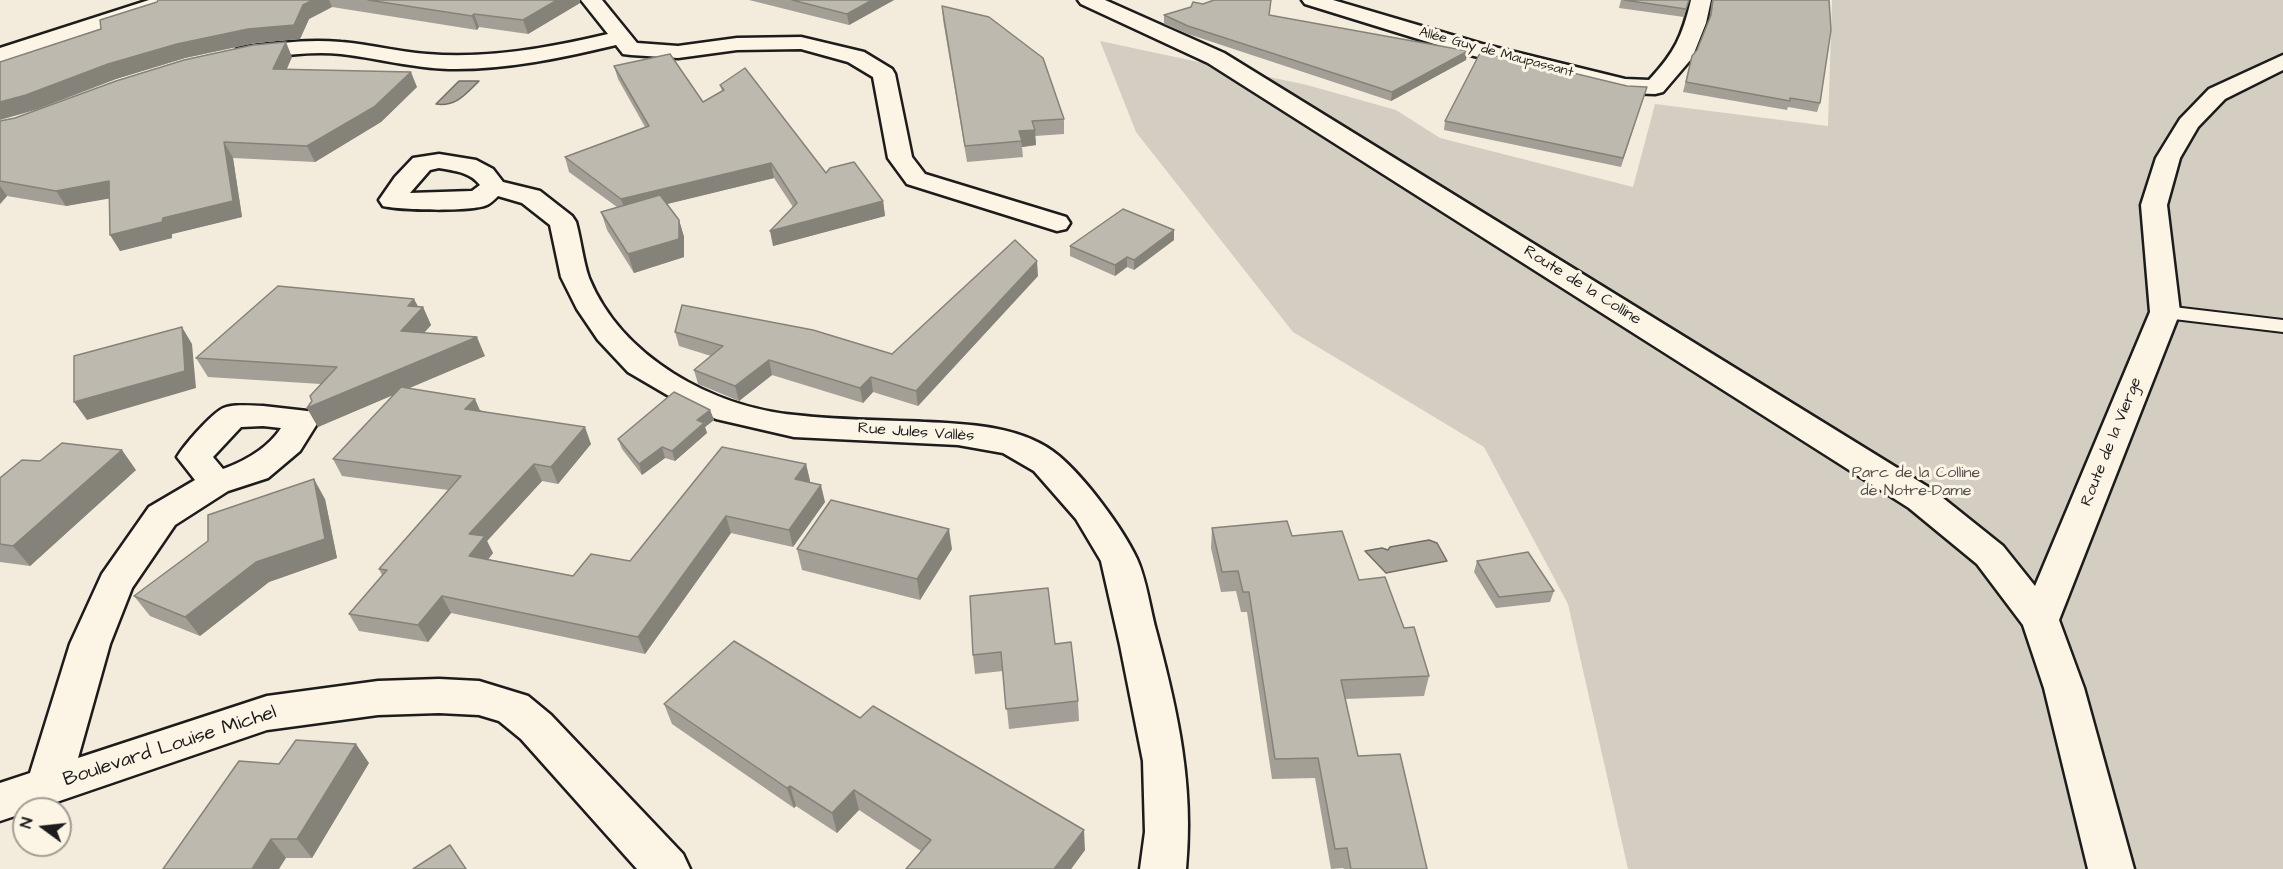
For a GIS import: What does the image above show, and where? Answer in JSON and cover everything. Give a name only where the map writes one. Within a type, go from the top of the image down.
[{"type":"street","points":[[0,55],[169,0]]},
{"type":"street","points":[[591,0],[631,49],[678,52],[737,44],[801,43],[856,57],[884,74],[900,158],[916,179],[1057,224]]},
{"type":"street","name":"Route de la Colline","points":[[1088,0],[1216,58],[1921,499],[1990,555],[2040,620]]},
{"type":"street","name":"Allée Guy de Maupassant","points":[[1312,0],[1478,50],[1624,86],[1654,87],[1681,58],[1696,23],[1701,0]]},
{"type":"street","points":[[0,33],[21,30],[48,32],[55,36]]},
{"type":"street","points":[[221,59],[279,48],[339,48],[427,61],[478,61],[553,51],[621,37]]},
{"type":"street","points":[[2165,312],[2154,205],[2168,158],[2188,124],[2217,94],[2283,62]]},
{"type":"street","name":"Rue Jules Vallès","points":[[494,186],[531,197],[563,222],[575,277],[609,334],[639,365],[680,389],[727,412],[794,426],[958,434],[1012,444],[1046,463],[1088,510],[1119,560],[1140,645],[1164,761],[1167,832],[1162,869]]},
{"type":"street","name":"Route de la Vierge","points":[[2040,620],[2165,312]]},
{"type":"street","points":[[48,786],[90,644],[115,584],[162,516],[216,483]]},
{"type":"street","points":[[2040,620],[2064,688],[2111,869]]},
{"type":"street","name":"Boulevard Louise Michel","points":[[0,802],[267,712],[378,698],[439,696],[479,698],[513,708],[536,727],[668,869]]},
{"type":"lane","points":[[2165,312],[2283,326]]},
{"type":"green space","name":"Parc de la Colline de Notre-Dame","points":[[1832,0],[2283,0],[2283,869],[1628,869],[1568,604],[1484,447],[1293,332],[1136,132],[1100,41],[1307,85],[1396,110],[1440,138],[1633,187],[1655,104],[1828,126]]},
{"type":"shaded area","points":[[459,81],[479,81],[455,101],[449,104],[436,104]]},
{"type":"shaded area","points":[[1429,540],[1437,543],[1447,561],[1386,573],[1365,551],[1382,548],[1388,550],[1390,547]]},
{"type":"building","points":[[158,0],[313,0],[303,5],[294,25],[248,29],[177,44],[108,64],[26,95],[0,102],[0,62],[101,29],[100,20]]},
{"type":"building","points":[[368,0],[557,0],[523,20],[474,14],[472,16]]},
{"type":"building","points":[[792,0],[872,0],[847,14]]},
{"type":"building","points":[[1214,0],[1271,0],[1269,15],[1468,51],[1392,92],[1188,26],[1164,15],[1191,7],[1193,2],[1203,4]]},
{"type":"building","points":[[1624,0],[1689,0],[1686,9]]},
{"type":"building","points":[[1713,0],[1829,0],[1831,30],[1820,103],[1790,98],[1790,101],[1686,82],[1692,56],[1697,50],[1711,15]]},
{"type":"building","points":[[942,6],[989,17],[1043,58],[1064,119],[1032,121],[1035,130],[1019,131],[1022,141],[965,146]]},
{"type":"building","points":[[286,42],[273,69],[411,72],[374,107],[307,146],[224,142],[233,201],[163,218],[162,222],[110,235],[109,181],[56,191],[0,181],[0,121],[15,118],[116,81],[184,60],[253,45]]},
{"type":"building","points":[[1480,53],[1627,86],[1647,87],[1623,158],[1445,121]]},
{"type":"building","points":[[670,54],[703,102],[724,90],[720,85],[745,68],[826,173],[830,168],[854,162],[883,201],[770,231],[797,203],[771,163],[621,199],[565,157],[649,126],[614,66]]},
{"type":"building","points":[[660,195],[679,220],[679,239],[628,254],[601,212]]},
{"type":"building","points":[[1123,209],[1174,230],[1134,260],[1127,257],[1115,265],[1070,246]]},
{"type":"building","points":[[1015,240],[1037,261],[916,391],[871,377],[860,388],[769,360],[735,386],[694,370],[723,346],[675,332],[682,305],[813,330],[892,354]]},
{"type":"building","points":[[278,286],[414,299],[408,306],[423,307],[401,331],[477,337],[307,408],[312,401],[310,396],[337,367],[196,358]]},
{"type":"building","points":[[182,327],[185,371],[74,402],[74,356]]},
{"type":"building","points":[[401,387],[475,399],[465,409],[585,427],[551,467],[534,464],[469,534],[485,536],[469,556],[573,576],[591,554],[630,561],[722,447],[806,464],[795,479],[821,485],[789,530],[726,516],[638,637],[442,596],[418,625],[349,614],[387,570],[379,569],[461,476],[333,459]]},
{"type":"building","points":[[674,392],[710,410],[697,420],[704,423],[672,451],[662,447],[639,464],[618,439]]},
{"type":"building","points":[[62,443],[122,450],[13,546],[0,544],[0,478],[22,460],[40,461]]},
{"type":"building","points":[[314,479],[325,539],[256,562],[185,617],[134,596],[208,541],[208,515]]},
{"type":"building","points":[[831,500],[949,529],[917,579],[797,549]]},
{"type":"building","points":[[1287,521],[1292,536],[1342,531],[1359,580],[1385,577],[1404,628],[1414,627],[1429,676],[1341,680],[1358,756],[1400,754],[1427,869],[1351,869],[1347,848],[1335,849],[1318,758],[1275,759],[1249,592],[1243,592],[1238,571],[1222,572],[1212,528]]},
{"type":"building","points":[[1528,552],[1554,591],[1499,597],[1477,561]]},
{"type":"building","points":[[1048,588],[1055,644],[1071,642],[1078,701],[1006,709],[1001,652],[973,655],[970,596]]},
{"type":"building","points":[[734,641],[860,718],[873,706],[1084,830],[1054,869],[906,869],[931,840],[854,790],[832,813],[790,786],[787,788],[664,704]]},
{"type":"building","points":[[296,740],[356,744],[297,839],[271,839],[252,869],[163,869],[239,761],[279,764]]},
{"type":"building","points":[[450,845],[466,869],[413,869]]}]
